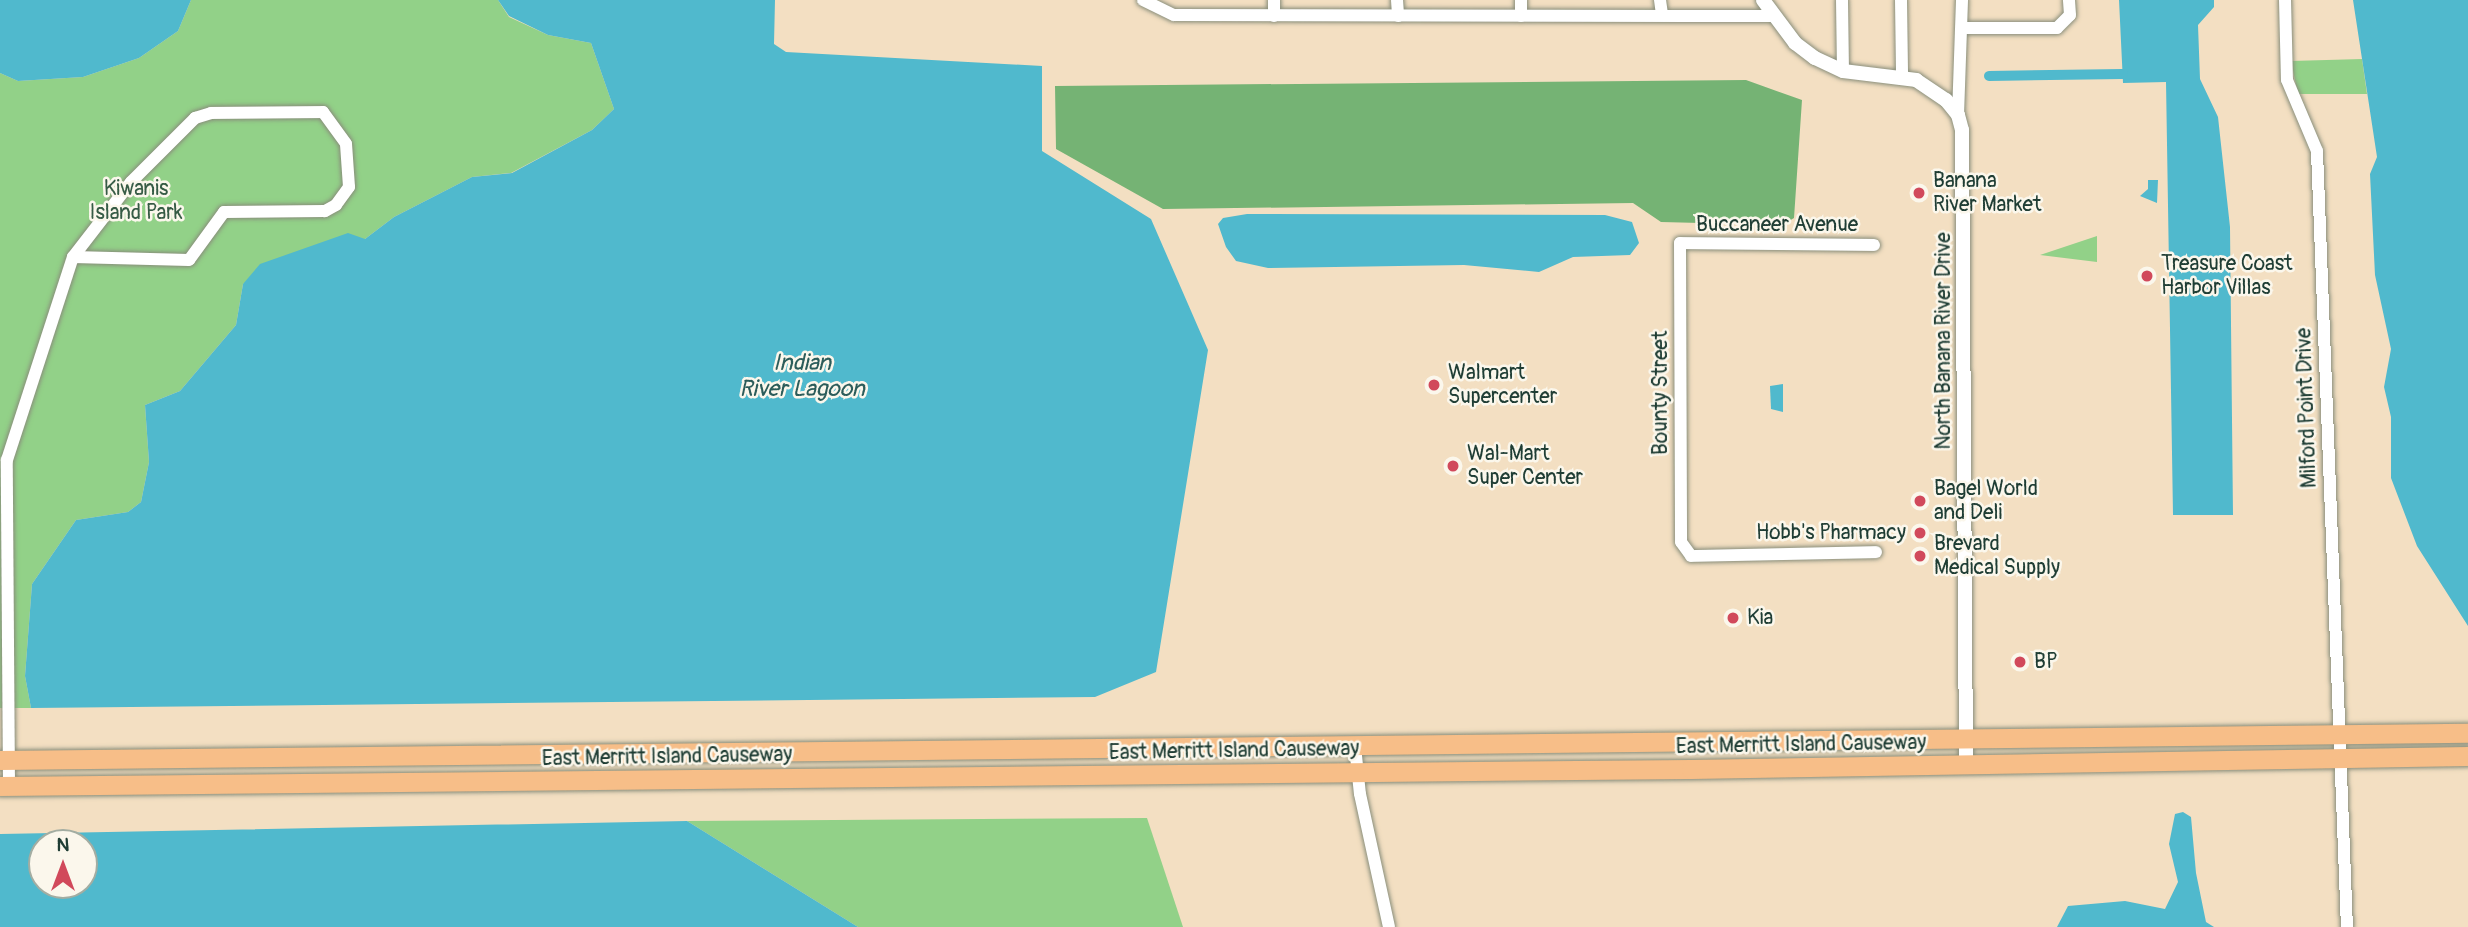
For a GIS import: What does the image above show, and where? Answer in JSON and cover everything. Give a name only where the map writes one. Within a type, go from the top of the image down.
[{"type":"main road","name":"East Merritt Island Causeway","points":[[3,760],[2468,733]]},
{"type":"main road","name":"East Merritt Island Causeway","points":[[4,786],[1965,765],[2468,756]]},
{"type":"street","points":[[1274,0],[1274,16]]},
{"type":"street","points":[[1398,0],[1398,16]]},
{"type":"street","points":[[1521,0],[1521,16]]},
{"type":"street","points":[[1660,0],[1662,15]]},
{"type":"street","points":[[1763,0],[1772,16],[1815,58],[1843,71],[1902,76],[1930,87],[1958,115]]},
{"type":"street","points":[[1842,0],[1843,71]]},
{"type":"street","points":[[1901,0],[1902,76]]},
{"type":"street","points":[[1958,115],[1962,0]]},
{"type":"street","points":[[1962,28],[2057,29],[2070,15],[2069,0]]},
{"type":"street","name":"Milford Point Drive","points":[[2285,0],[2287,80],[2317,151],[2347,927]]},
{"type":"street","points":[[1151,2],[1174,15],[1772,16]]},
{"type":"street","points":[[4,786],[8,460],[73,257],[131,182],[195,118],[211,113],[323,112],[330,116],[346,144],[349,187],[336,205],[325,211],[224,212],[189,260],[73,257]]},
{"type":"street","name":"North Banana River Drive","points":[[1958,115],[1966,171],[1965,765]]},
{"type":"street","name":"Buccaneer Avenue","points":[[1680,243],[1874,245]]},
{"type":"street","name":"Bounty Street","points":[[1680,243],[1681,542],[1691,556],[1876,552]]},
{"type":"street","points":[[1355,746],[1357,772],[1389,927]]},
{"type":"green space","name":"Kiwanis Island Park","points":[[191,0],[498,0],[509,17],[548,35],[591,43],[614,109],[592,130],[511,173],[472,177],[394,217],[365,239],[243,284],[236,325],[180,391],[145,405],[149,462],[141,502],[128,512],[76,520],[32,584],[25,676],[31,708],[0,708],[0,73],[18,81],[83,77],[139,58],[178,31]]},
{"type":"green space","points":[[2362,59],[2367,94],[2298,94],[2291,61]]},
{"type":"green space","points":[[1746,80],[1802,100],[1794,218],[1782,225],[1661,222],[1633,203],[1163,209],[1056,149],[1055,86]]},
{"type":"green space","points":[[2097,236],[2097,262],[2040,255]]},
{"type":"green space","points":[[1147,818],[1183,927],[858,927],[687,821]]},
{"type":"water","points":[[0,0],[191,0],[178,31],[139,58],[83,77],[18,81],[0,73]]},
{"type":"water","name":"Indian River Lagoon","points":[[498,0],[775,0],[774,44],[786,52],[1042,66],[1042,151],[1151,219],[1208,350],[1156,672],[1095,697],[31,708],[25,676],[32,584],[76,520],[128,512],[141,502],[149,462],[145,405],[180,391],[236,325],[243,284],[260,264],[348,233],[365,239],[394,217],[472,177],[512,173],[592,130],[614,109],[591,43],[548,35],[509,16]]},
{"type":"water","points":[[2119,0],[2214,0],[2214,7],[2198,25],[2200,79],[2218,117],[2230,227],[2233,515],[2173,515],[2166,82],[2123,83]]},
{"type":"water","points":[[2353,0],[2468,0],[2468,626],[2417,546],[2391,478],[2391,417],[2384,387],[2391,349],[2375,275],[2370,174],[2377,157]]},
{"type":"water","points":[[2148,180],[2158,180],[2157,203],[2140,196],[2148,189]]},
{"type":"water","points":[[1247,214],[1605,215],[1632,222],[1639,243],[1630,255],[1573,257],[1539,272],[1464,265],[1268,268],[1236,261],[1226,247],[1218,224],[1223,218]]},
{"type":"water","points":[[1783,384],[1783,412],[1771,409],[1770,386]]},
{"type":"water","points":[[2183,812],[2191,817],[2196,873],[2206,922],[2214,927],[2057,927],[2068,906],[2125,901],[2165,909],[2178,882],[2169,844],[2175,814]]},
{"type":"water","points":[[687,821],[858,927],[0,927],[0,834],[28,833],[28,899],[98,899],[98,832]]},
{"type":"waterway","points":[[1989,76],[2123,74]]},
{"type":"place","name":"Banana River Market","points":[[1919,193]]},
{"type":"place","name":"Treasure Coast Harbor Villas","points":[[2147,276]]},
{"type":"place","name":"Walmart Supercenter","points":[[1434,385]]},
{"type":"place","name":"Wal-Mart Super Center","points":[[1453,466]]},
{"type":"place","name":"Bagel World and Deli","points":[[1920,501]]},
{"type":"place","name":"Hobb's Pharmacy","points":[[1920,533]]},
{"type":"place","name":"Brevard Medical Supply","points":[[1920,556]]},
{"type":"place","name":"Kia","points":[[1733,618]]},
{"type":"place","name":"BP","points":[[2020,662]]}]
